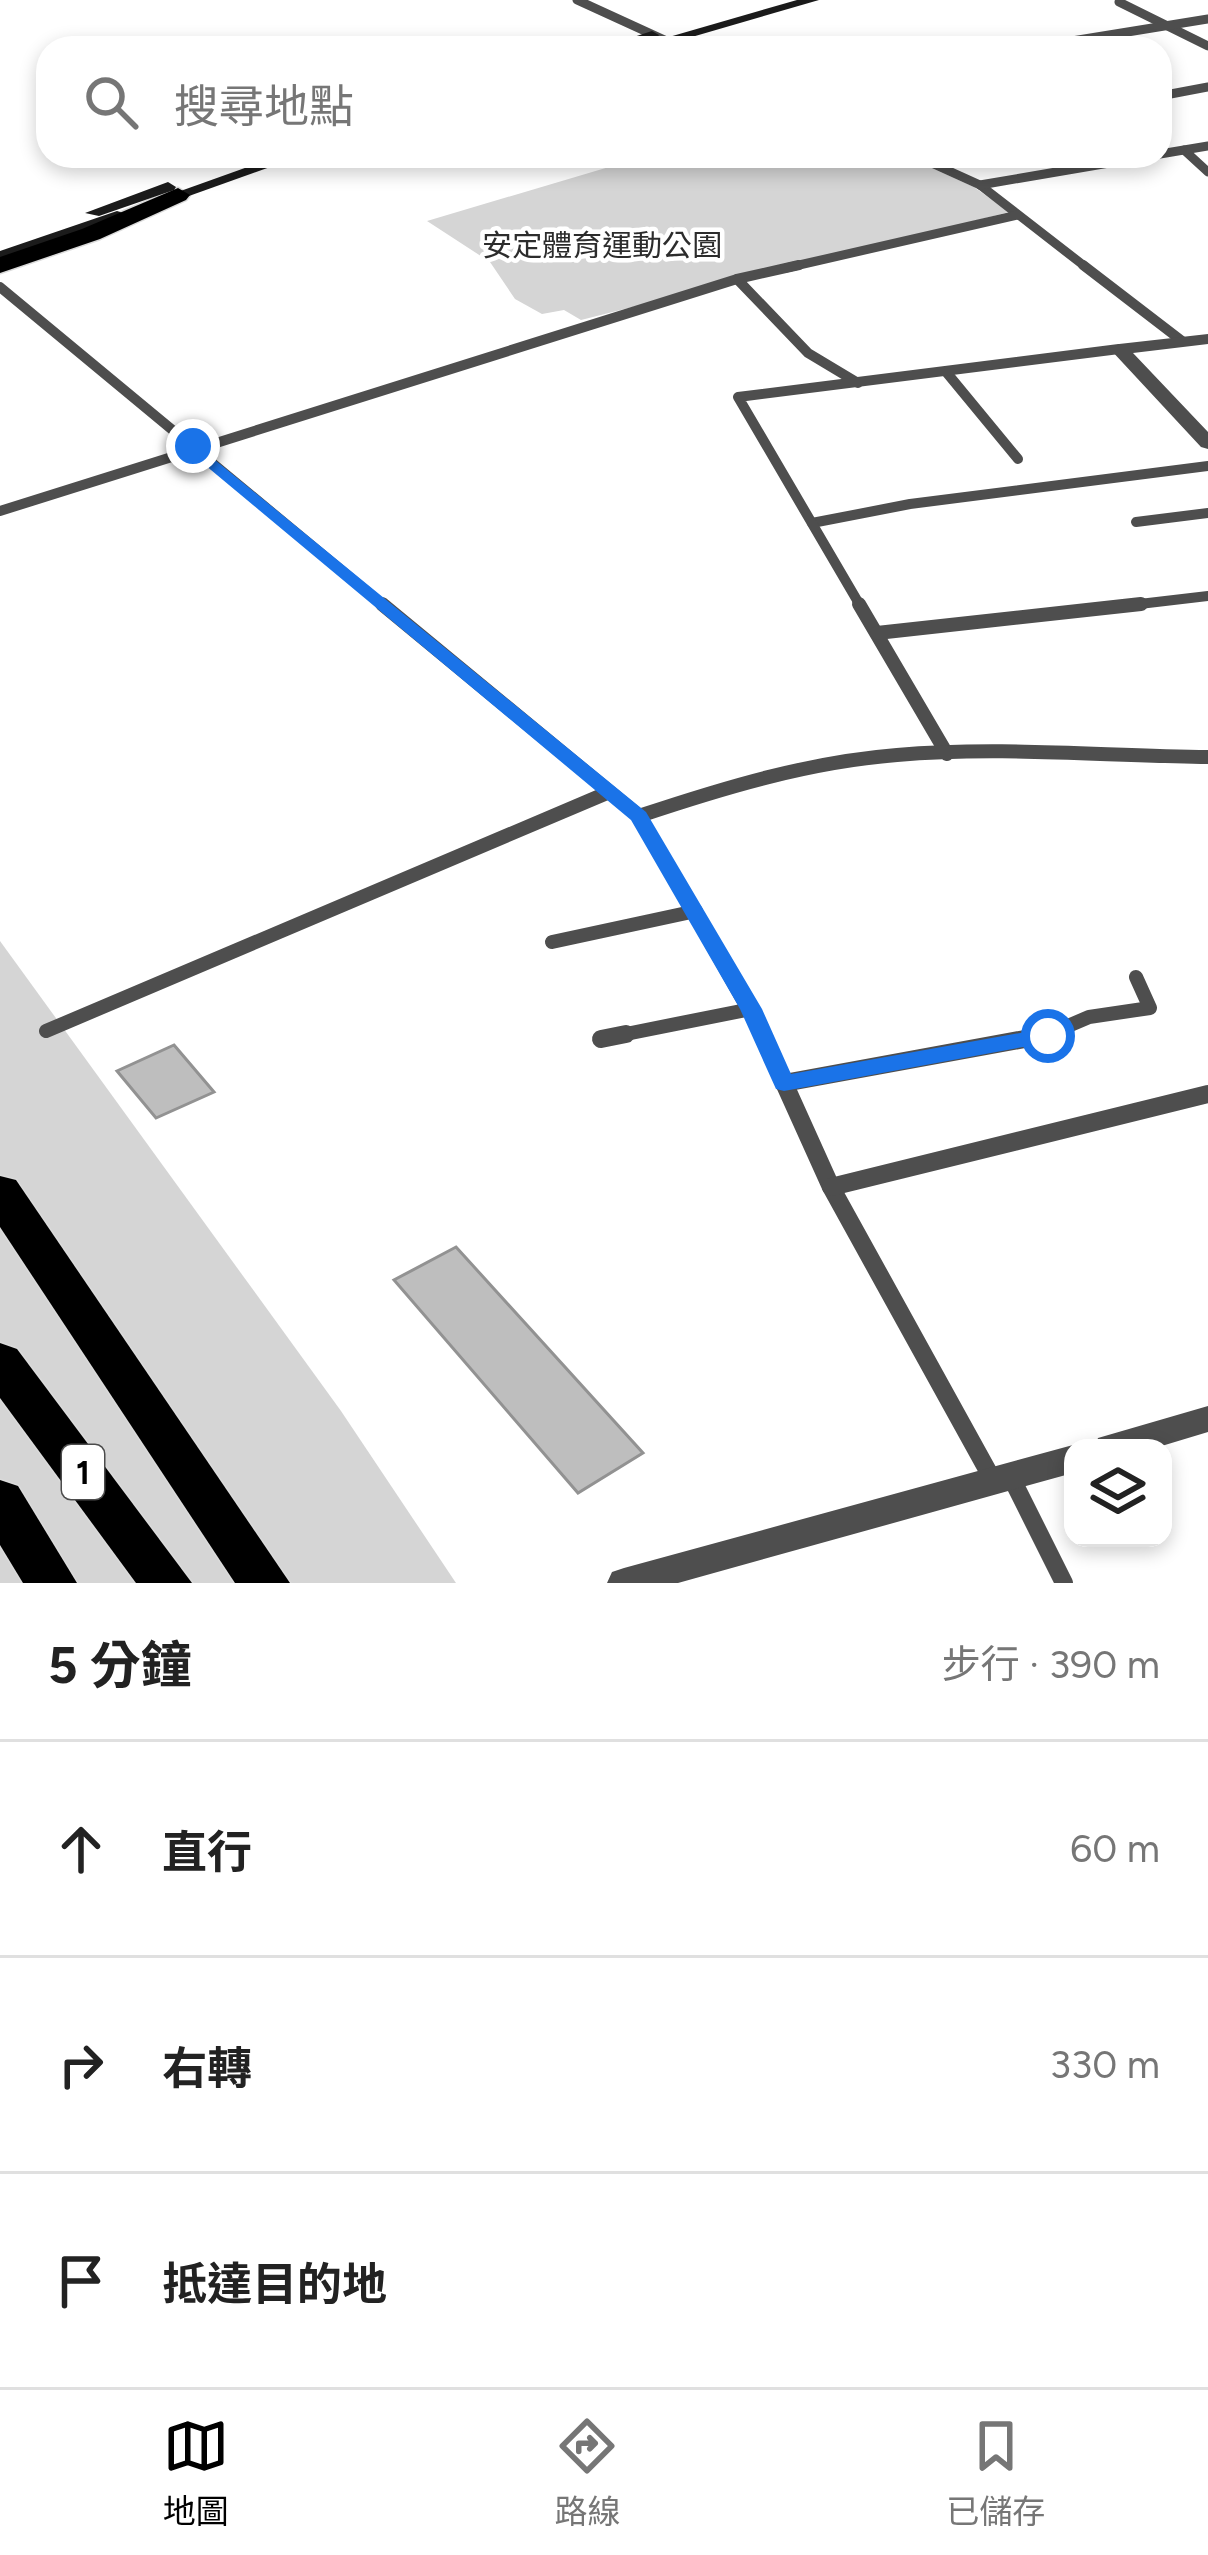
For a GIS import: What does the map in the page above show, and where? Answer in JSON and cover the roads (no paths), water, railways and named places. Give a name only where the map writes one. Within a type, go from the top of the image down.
[{"type":"highway","points":[[0,261],[91,234],[178,195]]},
{"type":"highway","points":[[0,1192],[264,1583]]},
{"type":"highway","name":"1","points":[[0,1362],[166,1583]]},
{"type":"highway","name":"1","points":[[0,1501],[51,1583]]},
{"type":"main road","points":[[665,36],[781,0]]},
{"type":"main road","points":[[667,36],[812,0]]},
{"type":"main road","points":[[0,244],[226,168]]},
{"type":"main road","points":[[178,195],[258,168]]},
{"type":"street","points":[[1120,349],[1208,339]]},
{"type":"street","points":[[1120,349],[1207,442]]},
{"type":"street","points":[[1140,1439],[1208,1419]]},
{"type":"street","points":[[624,1583],[1064,1462]]},
{"type":"lane","points":[[577,0],[655,36]]},
{"type":"lane","points":[[1119,2],[1208,46]]},
{"type":"lane","points":[[1103,36],[1208,19]]},
{"type":"lane","points":[[1172,94],[1208,87]]},
{"type":"lane","points":[[1172,152],[1208,146]]},
{"type":"lane","points":[[1184,150],[1208,172]]},
{"type":"lane","points":[[942,168],[980,185],[1182,341]]},
{"type":"lane","points":[[980,185],[1080,168]]},
{"type":"lane","points":[[0,511],[193,446],[737,279],[1018,215]]},
{"type":"lane","points":[[737,279],[808,353],[857,383]]},
{"type":"lane","points":[[0,287],[639,817],[751,1009],[831,1187],[1064,1583]]},
{"type":"lane","points":[[947,754],[738,397],[1120,349]]},
{"type":"lane","points":[[947,373],[1018,459]]},
{"type":"lane","points":[[812,523],[910,504],[1208,466]]},
{"type":"lane","points":[[1136,523],[1208,513]]},
{"type":"lane","points":[[877,633],[1208,596]]},
{"type":"lane","points":[[639,817],[746,779],[855,759],[947,754],[1208,757]]},
{"type":"lane","points":[[46,1030],[607,793]]},
{"type":"lane","points":[[552,943],[696,911]]},
{"type":"lane","points":[[784,1083],[1048,1036],[1089,1017],[1150,1008],[1136,977]]},
{"type":"lane","points":[[601,1039],[751,1009]]},
{"type":"lane","points":[[831,1187],[1208,1094]]},
{"type":"park label","name":"安定體育運動公園","points":[[602,245]]}]
